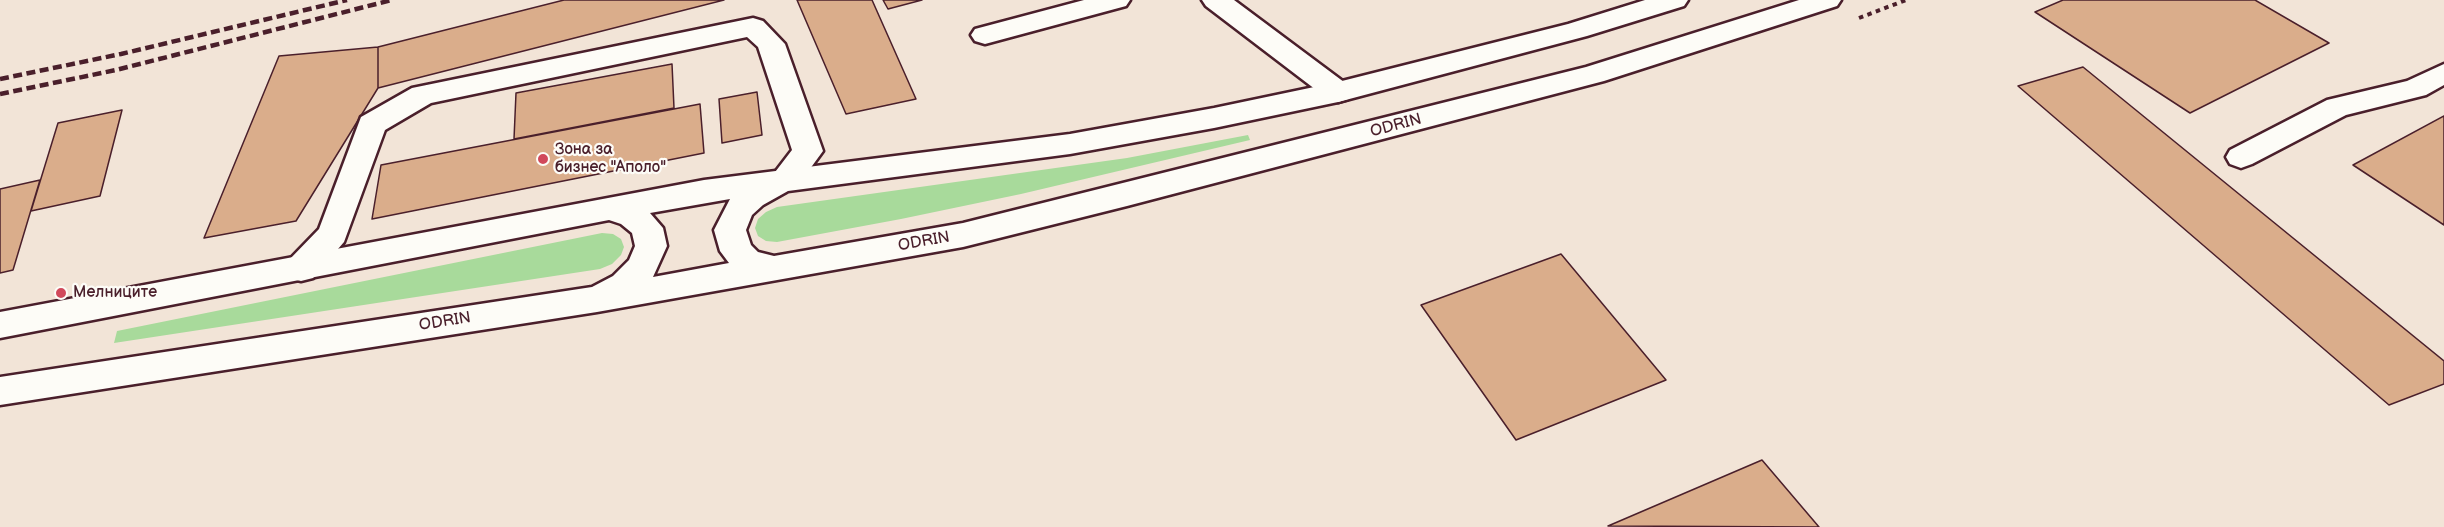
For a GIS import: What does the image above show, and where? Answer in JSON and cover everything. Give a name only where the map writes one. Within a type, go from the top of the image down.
[{"type":"main road","points":[[985,34],[1116,0]]},
{"type":"main road","points":[[1216,0],[1338,92]]},
{"type":"main road","name":"ODRIN","points":[[0,391],[597,299],[963,235],[1127,195],[1593,74],[1827,0]]},
{"type":"main road","points":[[0,326],[704,191],[1070,144],[1214,118],[1338,92],[1577,30],[1664,2]]},
{"type":"main road","points":[[301,269],[333,234],[372,124],[422,95],[753,27],[771,44],[808,151],[785,180],[752,197],[739,209],[730,230],[736,251],[747,261],[778,269]]},
{"type":"main road","points":[[2241,157],[2337,107],[2416,88],[2444,73]]},
{"type":"main road","points":[[597,299],[625,285],[643,266],[651,246],[647,228],[632,214],[609,209]]},
{"type":"shaded area","points":[[0,0],[2444,0],[2444,527],[0,527]]},
{"type":"green space","points":[[1248,135],[1250,140],[1021,194],[901,219],[777,242],[766,241],[758,236],[755,228],[758,219],[777,207],[1127,158]]},
{"type":"green space","points":[[602,233],[613,234],[621,239],[624,247],[621,255],[612,264],[600,269],[114,343],[117,331]]},
{"type":"building","points":[[564,0],[724,0],[378,88],[378,47]]},
{"type":"building","points":[[797,0],[872,0],[916,99],[846,114]]},
{"type":"building","points":[[883,0],[922,0],[888,9]]},
{"type":"building","points":[[2063,0],[2255,0],[2329,43],[2190,113],[2035,12]]},
{"type":"building","points":[[378,47],[378,88],[296,221],[204,238],[279,56]]},
{"type":"building","points":[[672,64],[674,108],[514,139],[516,93]]},
{"type":"building","points":[[2083,67],[2444,361],[2444,384],[2389,405],[2018,86]]},
{"type":"building","points":[[757,92],[762,135],[722,143],[719,99]]},
{"type":"building","name":"Зона за бизнес \"Aполо\"","points":[[700,104],[704,153],[372,219],[381,165]]},
{"type":"building","points":[[122,110],[100,196],[31,211],[58,123]]},
{"type":"building","points":[[2444,116],[2444,225],[2353,165]]},
{"type":"building","points":[[40,180],[13,270],[0,273],[0,189]]},
{"type":"building","points":[[1561,254],[1666,380],[1516,440],[1421,305]]},
{"type":"building","points":[[1762,460],[1819,527],[1608,526]]},
{"type":"railway","points":[[0,79],[121,54],[347,0]]},
{"type":"railway","points":[[0,94],[116,70],[392,0]]},
{"type":"place","name":"Зона за бизнес \"Aполо\"","points":[[543,159]]},
{"type":"place","name":"Мелниците","points":[[61,293]]}]
